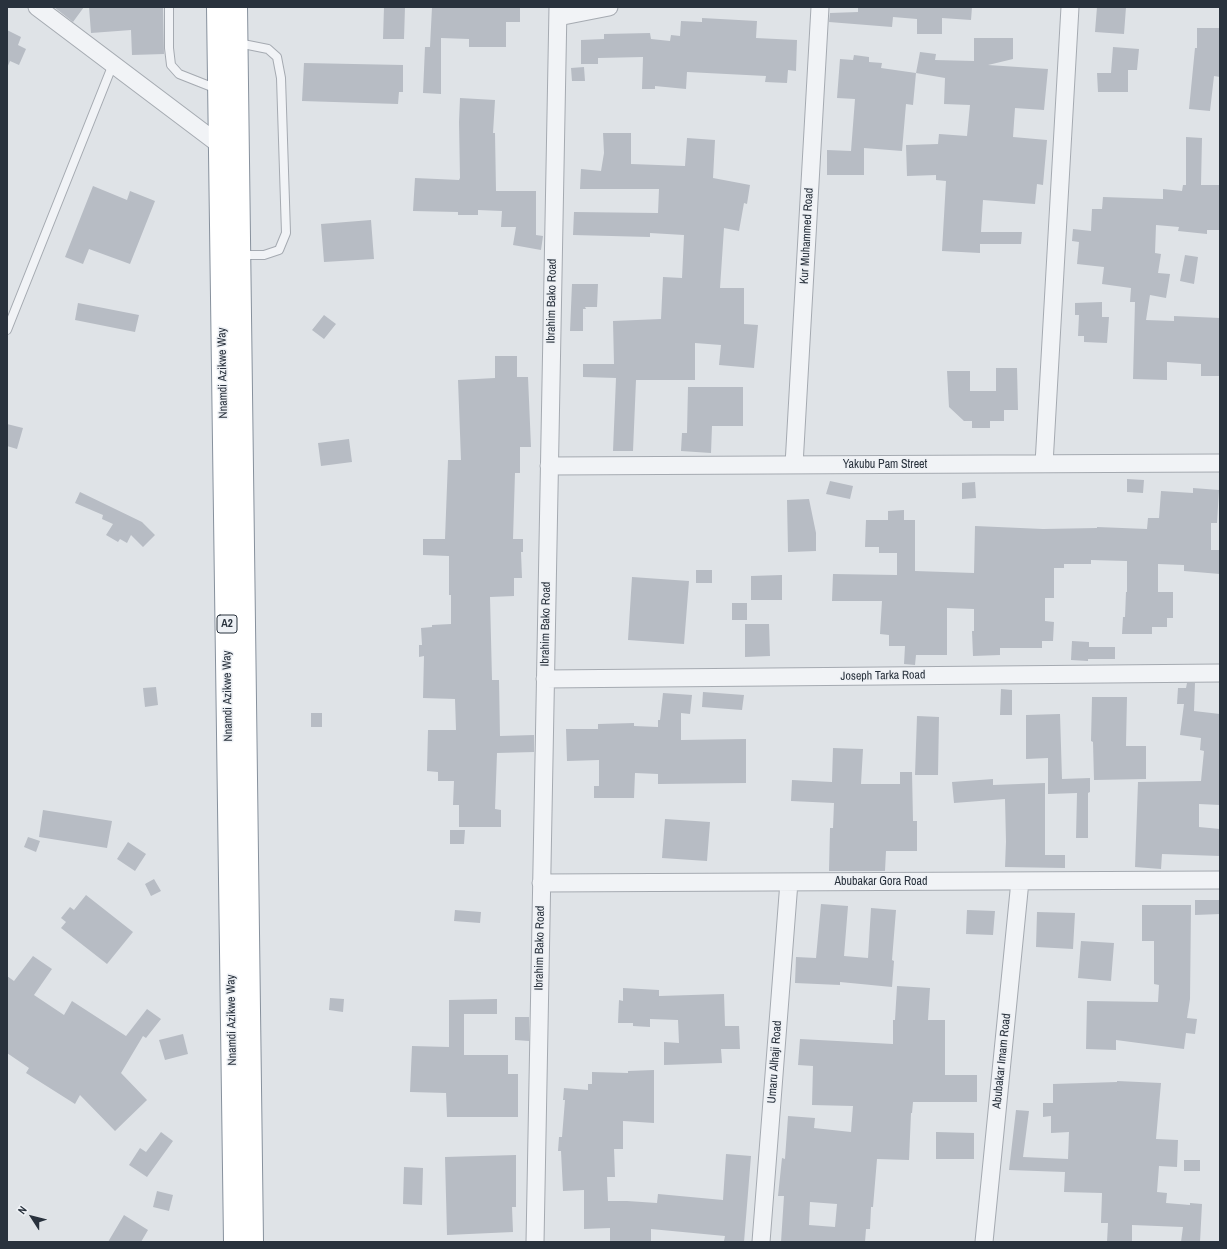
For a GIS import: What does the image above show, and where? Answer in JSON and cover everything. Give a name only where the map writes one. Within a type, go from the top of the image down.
[{"type":"highway","name":"Nnamdi Azikwe Way","points":[[218,7],[220,145],[231,255],[252,1242]]},
{"type":"highway","name":"Nnamdi Azikwe Way","points":[[236,7],[237,43],[231,255],[236,1242]]},
{"type":"street","points":[[37,7],[220,145]]},
{"type":"street","points":[[558,12],[609,7]]},
{"type":"street","name":"Kur Muhammed Road","points":[[794,465],[820,7]]},
{"type":"street","points":[[1044,464],[1070,7]]},
{"type":"street","name":"Ibrahim Bako Road","points":[[535,1242],[558,12]]},
{"type":"street","name":"Yakubu Pam Street","points":[[549,466],[1220,463]]},
{"type":"street","name":"Joseph Tarka Road","points":[[545,678],[1220,672]]},
{"type":"street","name":"Abubakar Gora Road","points":[[541,883],[1220,880]]},
{"type":"street","name":"Abubakar Imam Road","points":[[984,1242],[1020,881]]},
{"type":"street","name":"Umaru Alhaji Road","points":[[761,1242],[789,882]]},
{"type":"lane","points":[[169,7],[169,48],[171,65],[179,74],[219,90]]},
{"type":"lane","points":[[231,255],[264,255],[279,250],[286,233],[282,78],[277,57],[268,49],[237,43]]},
{"type":"lane","points":[[7,330],[113,64]]},
{"type":"building","points":[[54,7],[84,7],[73,22]]},
{"type":"building","points":[[89,7],[163,7],[164,54],[132,55],[131,30],[91,33]]},
{"type":"building","points":[[384,7],[405,7],[404,39],[383,39]]},
{"type":"building","points":[[432,7],[520,7],[520,22],[506,22],[506,47],[469,47],[469,39],[441,38],[441,94],[423,93],[425,47],[430,47]]},
{"type":"building","points":[[858,7],[972,7],[971,20],[942,18],[942,34],[917,34],[917,19],[893,17],[892,27],[829,22],[830,13],[858,12]]},
{"type":"building","points":[[1097,7],[1126,7],[1124,34],[1095,32]]},
{"type":"building","points":[[702,18],[757,21],[756,38],[797,40],[796,71],[788,70],[787,83],[765,82],[766,76],[687,72],[686,89],[655,86],[655,89],[642,89],[643,57],[598,58],[598,64],[581,64],[581,40],[604,39],[604,34],[650,33],[651,39],[670,41],[671,35],[680,36],[681,21],[702,22]]},
{"type":"building","points":[[1197,28],[1220,28],[1220,77],[1214,76],[1210,111],[1189,109],[1195,48],[1197,48]]},
{"type":"building","points":[[7,30],[21,37],[18,45],[26,49],[19,65],[10,61],[7,68]]},
{"type":"building","points":[[974,38],[1013,38],[1013,59],[988,65],[1048,69],[1044,110],[1015,108],[1013,137],[1047,140],[1043,185],[1037,184],[1035,204],[983,200],[981,232],[1022,232],[1021,244],[980,244],[980,253],[942,251],[946,181],[936,180],[936,175],[907,176],[906,145],[938,144],[939,134],[967,136],[970,105],[944,104],[945,78],[916,73],[920,52],[936,54],[935,60],[974,61]]},
{"type":"building","points":[[1113,47],[1139,49],[1137,70],[1128,70],[1128,92],[1098,92],[1097,73],[1111,73]]},
{"type":"building","points":[[854,55],[869,57],[869,62],[882,63],[881,68],[916,73],[913,105],[906,104],[902,151],[864,148],[864,175],[827,175],[827,150],[851,151],[855,99],[837,98],[840,59],[853,60]]},
{"type":"building","points":[[304,63],[403,65],[403,92],[399,92],[398,104],[302,101]]},
{"type":"building","points":[[584,67],[585,81],[572,81],[571,68]]},
{"type":"building","points":[[460,98],[495,100],[493,133],[495,133],[496,191],[536,191],[536,235],[543,236],[541,250],[513,245],[516,227],[501,227],[502,211],[478,210],[478,215],[458,215],[458,212],[413,211],[415,178],[459,180],[460,178]]},
{"type":"building","points":[[603,133],[631,133],[631,164],[685,166],[687,138],[715,140],[713,178],[750,185],[747,204],[744,203],[739,231],[724,228],[720,288],[744,288],[744,324],[758,325],[754,368],[719,365],[721,345],[695,343],[695,380],[636,380],[633,451],[613,451],[616,378],[583,377],[583,364],[614,364],[613,321],[661,319],[663,277],[682,278],[684,235],[650,233],[650,237],[573,235],[574,212],[658,213],[659,189],[580,189],[581,169],[601,171],[604,153]]},
{"type":"building","points":[[1186,137],[1202,138],[1201,185],[1220,185],[1220,230],[1207,230],[1207,234],[1178,231],[1179,227],[1156,225],[1155,253],[1161,254],[1158,273],[1170,274],[1166,298],[1150,295],[1146,320],[1174,321],[1174,316],[1220,318],[1220,376],[1201,376],[1201,364],[1167,362],[1167,380],[1133,379],[1135,302],[1130,302],[1131,288],[1102,284],[1104,267],[1077,264],[1079,242],[1072,241],[1073,229],[1091,231],[1092,209],[1102,209],[1103,197],[1163,199],[1163,189],[1182,191],[1183,185],[1186,185]]},
{"type":"building","points":[[93,186],[127,200],[130,191],[155,201],[130,264],[89,249],[83,264],[65,257]]},
{"type":"building","points":[[371,220],[374,259],[324,262],[321,224]]},
{"type":"building","points":[[1185,255],[1198,257],[1194,284],[1180,281]]},
{"type":"building","points":[[572,284],[598,284],[597,307],[585,307],[586,309],[583,309],[583,331],[570,331]]},
{"type":"building","points":[[1102,302],[1102,317],[1109,317],[1107,343],[1084,342],[1084,336],[1078,336],[1079,315],[1075,315],[1075,303]]},
{"type":"building","points":[[78,303],[139,315],[135,332],[75,320]]},
{"type":"building","points":[[324,315],[336,324],[324,339],[312,330]]},
{"type":"building","points":[[495,356],[517,356],[517,377],[528,377],[531,447],[520,447],[520,473],[515,473],[513,539],[523,539],[523,552],[521,552],[522,578],[514,578],[514,596],[490,597],[492,680],[499,680],[500,736],[534,735],[534,752],[497,753],[495,809],[501,810],[501,827],[459,827],[459,805],[453,805],[454,781],[438,781],[438,772],[427,771],[428,730],[456,730],[455,699],[423,698],[424,656],[419,657],[419,645],[422,645],[421,628],[432,627],[432,625],[451,624],[451,595],[449,595],[449,556],[423,555],[423,539],[445,539],[448,460],[461,460],[458,380],[495,378]]},
{"type":"building","points":[[996,368],[1017,368],[1018,410],[1004,410],[1004,421],[990,421],[990,428],[972,428],[972,421],[964,421],[949,407],[947,371],[970,371],[970,391],[996,391]]},
{"type":"building","points":[[688,387],[743,387],[743,426],[712,426],[711,453],[681,451],[682,433],[687,433]]},
{"type":"building","points":[[7,424],[23,428],[17,449],[7,446]]},
{"type":"building","points":[[349,439],[352,462],[321,466],[318,443]]},
{"type":"building","points":[[1127,479],[1144,480],[1143,493],[1127,492]]},
{"type":"building","points":[[830,481],[853,486],[850,499],[826,494]]},
{"type":"building","points":[[975,482],[976,498],[962,499],[962,483]]},
{"type":"building","points":[[1193,488],[1219,490],[1217,523],[1211,523],[1211,550],[1220,550],[1220,574],[1184,571],[1184,565],[1158,564],[1158,592],[1173,592],[1173,618],[1167,618],[1167,627],[1152,627],[1152,634],[1122,634],[1127,592],[1127,561],[1091,560],[1091,564],[1064,564],[1064,568],[1054,568],[1054,598],[1045,598],[1045,621],[1054,622],[1053,641],[1042,641],[1042,648],[1000,648],[1000,655],[973,656],[972,631],[974,631],[974,609],[947,608],[947,655],[916,655],[915,665],[904,664],[905,646],[889,646],[889,635],[880,634],[882,601],[832,601],[833,574],[897,575],[897,553],[879,553],[879,547],[865,547],[866,520],[888,520],[888,511],[904,510],[904,520],[915,520],[915,571],[974,573],[975,526],[1043,529],[1097,527],[1147,529],[1148,518],[1159,518],[1161,491],[1193,493]]},
{"type":"building","points":[[80,492],[142,522],[155,535],[143,547],[131,535],[127,543],[120,539],[118,542],[106,535],[113,524],[102,519],[103,515],[75,503]]},
{"type":"building","points":[[809,499],[816,533],[816,551],[788,552],[787,500]]},
{"type":"building","points":[[696,570],[712,570],[712,583],[696,583]]},
{"type":"building","points":[[782,575],[782,600],[751,600],[751,576]]},
{"type":"building","points":[[632,577],[689,581],[684,644],[628,640]]},
{"type":"building","points":[[732,603],[747,603],[747,620],[732,620]]},
{"type":"building","points":[[745,624],[769,624],[770,656],[745,657]]},
{"type":"building","points":[[1072,641],[1089,642],[1089,647],[1115,647],[1115,659],[1088,659],[1088,661],[1071,660]]},
{"type":"building","points":[[1187,683],[1195,683],[1194,711],[1220,714],[1220,805],[1199,804],[1199,827],[1220,829],[1220,856],[1162,854],[1161,869],[1135,867],[1138,782],[1201,781],[1204,751],[1200,750],[1201,738],[1180,735],[1184,704],[1177,704],[1178,688],[1186,688]]},
{"type":"building","points":[[156,687],[158,705],[145,707],[143,688]]},
{"type":"building","points":[[1001,689],[1012,690],[1012,715],[1000,715]]},
{"type":"building","points":[[703,692],[744,695],[742,710],[702,707]]},
{"type":"building","points":[[663,693],[692,695],[690,714],[681,713],[681,740],[746,739],[746,783],[658,784],[658,774],[635,773],[634,798],[594,798],[594,786],[599,786],[599,760],[567,761],[566,729],[598,729],[598,724],[634,723],[634,726],[658,727]]},
{"type":"building","points":[[1092,697],[1127,697],[1126,746],[1146,746],[1146,779],[1094,780],[1093,742],[1091,741]]},
{"type":"building","points":[[311,713],[322,713],[322,727],[311,727]]},
{"type":"building","points":[[1060,714],[1062,779],[1090,778],[1090,792],[1088,793],[1088,838],[1076,838],[1077,793],[1048,794],[1048,758],[1026,759],[1026,715]]},
{"type":"building","points":[[917,716],[939,717],[938,775],[915,775]]},
{"type":"building","points":[[833,748],[863,749],[861,784],[900,784],[900,772],[912,772],[913,821],[917,821],[917,851],[886,851],[885,871],[829,871],[830,828],[833,828],[834,803],[791,801],[792,780],[832,782]]},
{"type":"building","points":[[993,779],[993,785],[1045,783],[1045,855],[1065,855],[1065,868],[1005,867],[1005,799],[954,803],[952,782]]},
{"type":"building","points":[[43,810],[112,821],[107,848],[39,837]]},
{"type":"building","points":[[665,819],[710,822],[707,861],[662,858]]},
{"type":"building","points":[[450,830],[465,830],[464,844],[450,844]]},
{"type":"building","points":[[28,837],[40,841],[36,852],[24,847]]},
{"type":"building","points":[[128,842],[146,854],[135,871],[117,859]]},
{"type":"building","points":[[154,879],[161,891],[151,896],[145,884]]},
{"type":"building","points":[[86,895],[133,932],[107,964],[61,928],[66,922],[61,918],[70,907],[74,910]]},
{"type":"building","points":[[1195,900],[1220,900],[1220,914],[1195,915]]},
{"type":"building","points":[[821,904],[848,906],[844,956],[868,958],[871,908],[896,910],[892,960],[894,961],[892,987],[840,982],[840,985],[795,983],[796,957],[816,958]]},
{"type":"building","points":[[1142,905],[1191,905],[1190,999],[1187,1018],[1197,1019],[1195,1034],[1186,1033],[1184,1049],[1116,1040],[1116,1050],[1086,1049],[1087,1001],[1158,1002],[1159,985],[1154,984],[1154,941],[1142,941]]},
{"type":"building","points":[[455,910],[481,912],[480,923],[454,921]]},
{"type":"building","points":[[967,910],[995,911],[993,935],[966,934]]},
{"type":"building","points":[[1037,912],[1075,913],[1073,949],[1036,947]]},
{"type":"building","points":[[1081,941],[1114,943],[1111,981],[1078,978]]},
{"type":"building","points":[[33,956],[52,969],[34,995],[64,1015],[72,1001],[126,1036],[147,1009],[161,1019],[146,1038],[143,1036],[121,1073],[147,1100],[115,1131],[80,1095],[75,1104],[26,1073],[29,1068],[7,1053],[7,976],[14,981]]},
{"type":"building","points":[[897,986],[930,988],[928,1020],[945,1020],[945,1075],[977,1075],[977,1102],[913,1102],[911,1113],[909,1160],[877,1159],[870,1229],[866,1229],[865,1242],[781,1242],[784,1196],[778,1196],[782,1158],[785,1159],[788,1116],[815,1118],[814,1128],[851,1132],[853,1106],[812,1105],[813,1066],[798,1065],[800,1039],[893,1044],[893,1020],[895,1020]],"holes":[[[810,1202],[837,1204],[835,1227],[809,1225]]]},
{"type":"building","points":[[623,988],[659,990],[659,996],[724,994],[725,1026],[739,1026],[740,1049],[721,1049],[722,1063],[664,1065],[664,1042],[679,1043],[678,1020],[650,1019],[650,1027],[633,1026],[633,1023],[618,1023],[619,1000],[623,1001]]},
{"type":"building","points":[[330,998],[344,999],[343,1012],[329,1010]]},
{"type":"building","points":[[497,999],[497,1014],[464,1014],[464,1055],[508,1055],[508,1074],[518,1074],[518,1117],[447,1117],[446,1093],[410,1092],[412,1046],[449,1047],[449,1000]]},
{"type":"building","points":[[515,1017],[529,1017],[529,1041],[515,1040]]},
{"type":"building","points":[[183,1034],[188,1054],[165,1060],[159,1040]]},
{"type":"building","points":[[654,1070],[654,1123],[623,1121],[623,1149],[614,1149],[615,1177],[607,1177],[608,1201],[657,1203],[658,1194],[723,1200],[726,1154],[751,1156],[744,1242],[724,1241],[725,1236],[651,1229],[651,1242],[610,1242],[610,1228],[584,1229],[584,1190],[563,1191],[561,1151],[558,1151],[559,1137],[562,1137],[565,1100],[563,1100],[564,1088],[588,1090],[588,1084],[592,1084],[592,1072],[628,1073],[628,1071]]},
{"type":"building","points":[[1117,1081],[1161,1083],[1156,1139],[1178,1140],[1177,1167],[1159,1166],[1157,1192],[1167,1193],[1166,1203],[1190,1205],[1190,1203],[1202,1204],[1200,1242],[1181,1242],[1183,1227],[1132,1225],[1132,1242],[1107,1242],[1108,1223],[1101,1223],[1102,1193],[1064,1192],[1065,1172],[1009,1170],[1016,1110],[1029,1111],[1023,1157],[1068,1159],[1069,1132],[1051,1133],[1051,1116],[1043,1117],[1043,1103],[1053,1103],[1053,1084]]},
{"type":"building","points":[[161,1132],[173,1141],[147,1177],[129,1165],[140,1148],[146,1152]]},
{"type":"building","points":[[936,1132],[974,1133],[974,1159],[936,1159]]},
{"type":"building","points":[[516,1155],[516,1207],[512,1207],[513,1232],[447,1235],[445,1157]]},
{"type":"building","points":[[1184,1160],[1200,1160],[1200,1171],[1184,1171]]},
{"type":"building","points":[[404,1167],[423,1168],[422,1205],[403,1204]]},
{"type":"building","points":[[157,1191],[173,1195],[169,1211],[153,1207]]},
{"type":"building","points":[[124,1215],[148,1230],[141,1242],[108,1242]]}]
